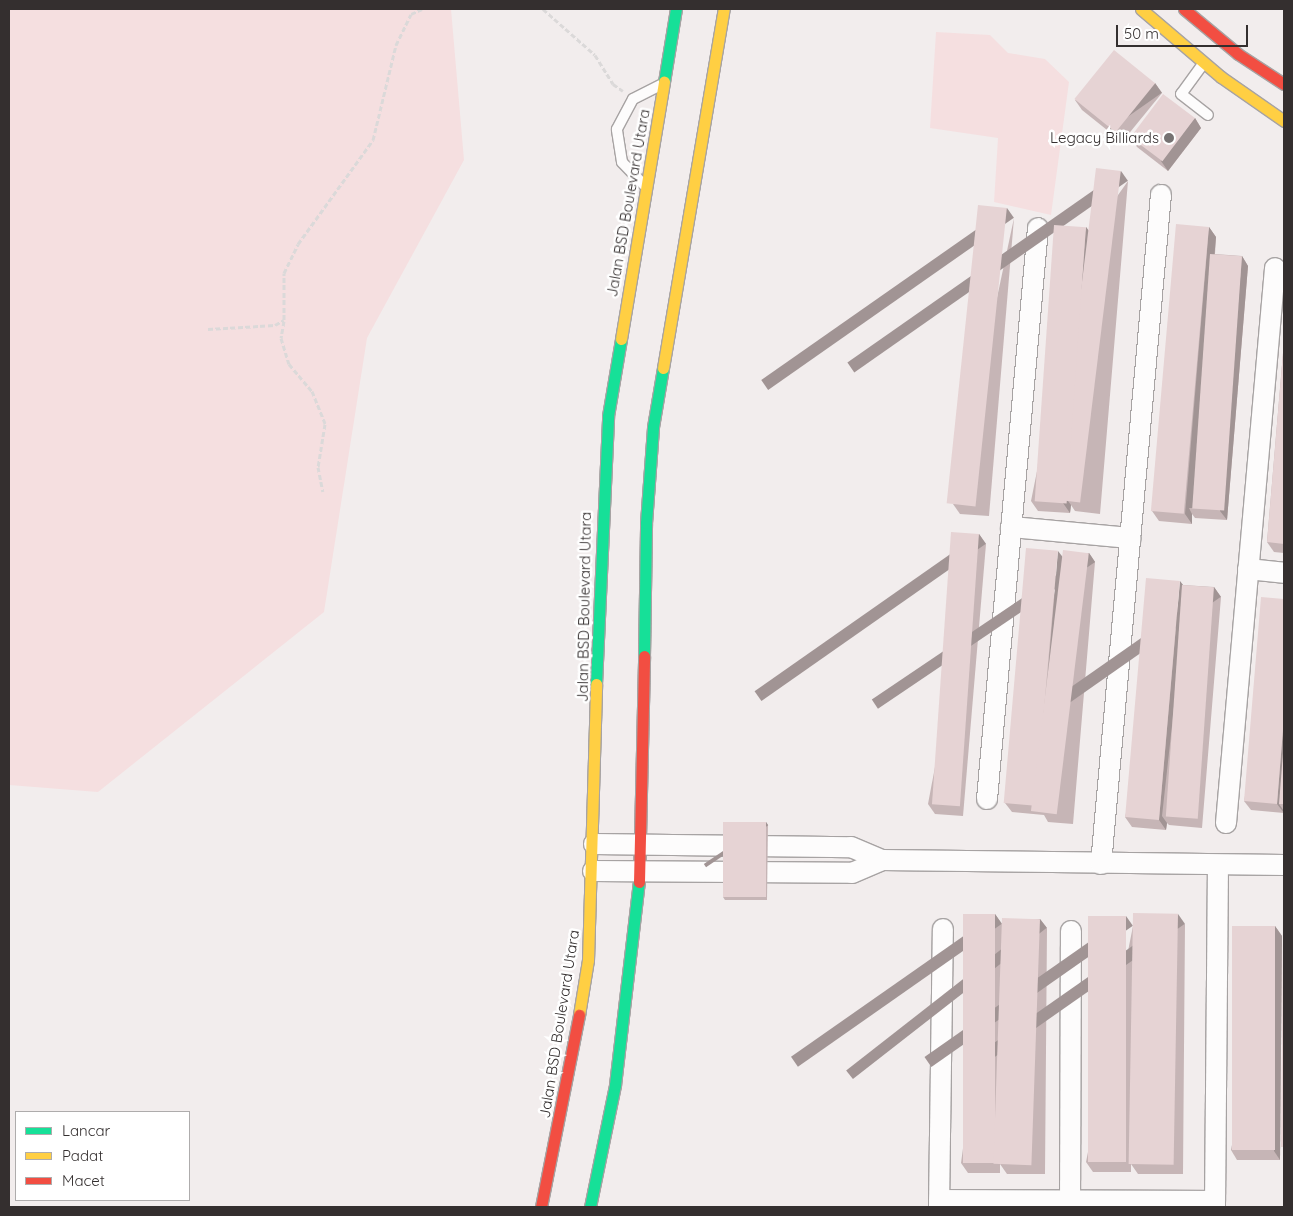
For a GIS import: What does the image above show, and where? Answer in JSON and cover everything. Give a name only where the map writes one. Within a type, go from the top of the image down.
[{"type":"main road","name":"Jalan BSD Boulevard Utara","points":[[541,1207],[569,1080],[586,970],[594,844],[600,526],[608,416],[676,9]]},
{"type":"main road","points":[[590,1207],[615,1085],[640,871],[646,523],[653,427],[724,9]]},
{"type":"main road","points":[[1141,9],[1204,63],[1284,122]]},
{"type":"main road","points":[[1184,9],[1238,54],[1284,84]]},
{"type":"street","points":[[1101,864],[1161,195]]},
{"type":"street","points":[[987,799],[1038,228]]},
{"type":"street","points":[[1226,823],[1275,268]]},
{"type":"street","points":[[1011,528],[1130,538]]},
{"type":"street","points":[[1248,569],[1284,573]]},
{"type":"street","points":[[594,844],[851,847],[882,860],[1284,865]]},
{"type":"street","points":[[800,872],[801,846]]},
{"type":"street","points":[[593,871],[852,873],[882,860]]},
{"type":"street","points":[[943,929],[939,1204],[1215,1204],[1218,865]]},
{"type":"street","points":[[1070,1204],[1071,931]]},
{"type":"lane","points":[[1204,63],[1181,94],[1208,115]]},
{"type":"lane","points":[[646,186],[632,176],[617,146],[623,112],[633,99],[664,84]]},
{"type":"path","points":[[323,492],[318,467],[324,424],[312,390],[290,364],[281,338],[284,320],[284,273],[298,244],[373,140],[396,44],[412,14],[422,9]]},
{"type":"path","points":[[543,9],[595,55],[612,84],[633,99]]},
{"type":"path","points":[[208,330],[275,325],[284,320]]},
{"type":"path","points":[[423,1207],[466,1207]]},
{"type":"shaded area","points":[[9,9],[451,9],[464,160],[367,338],[324,612],[98,792],[9,785]]},
{"type":"shaded area","points":[[936,32],[990,35],[1008,53],[1045,59],[1069,82],[1051,215],[994,202],[998,138],[930,128]]},
{"type":"building","points":[[1114,50],[1155,83],[1116,132],[1074,99]]},
{"type":"building","name":"Legacy Billiards","points":[[1163,94],[1195,118],[1162,161],[1131,137]]},
{"type":"building","points":[[1096,168],[1121,171],[1080,503],[1055,500]]},
{"type":"building","points":[[978,205],[1007,208],[975,506],[947,503]]},
{"type":"building","points":[[1176,224],[1209,227],[1184,514],[1151,511]]},
{"type":"building","points":[[1054,225],[1086,227],[1067,504],[1035,501]]},
{"type":"building","points":[[1210,254],[1242,256],[1224,511],[1192,508]]},
{"type":"building","points":[[1284,341],[1284,544],[1267,542]]},
{"type":"building","points":[[951,532],[979,534],[960,806],[932,804]]},
{"type":"building","points":[[1026,548],[1058,551],[1036,806],[1004,803]]},
{"type":"building","points":[[1063,550],[1089,553],[1057,814],[1031,811]]},
{"type":"building","points":[[1146,578],[1180,581],[1159,820],[1125,817]]},
{"type":"building","points":[[1182,585],[1214,587],[1198,819],[1166,816]]},
{"type":"building","points":[[1261,597],[1284,599],[1284,717],[1277,804],[1244,801]]},
{"type":"building","points":[[1284,740],[1284,804],[1279,804]]},
{"type":"building","points":[[723,822],[766,822],[766,897],[723,897]]},
{"type":"building","points":[[1133,913],[1178,914],[1174,1165],[1129,1164]]},
{"type":"building","points":[[963,914],[995,914],[995,1163],[963,1163]]},
{"type":"building","points":[[1088,916],[1126,916],[1126,1162],[1088,1162]]},
{"type":"building","points":[[1002,918],[1040,919],[1031,1165],[993,1164]]},
{"type":"building","points":[[1283,919],[1284,1147],[1281,1147]]},
{"type":"building","points":[[1232,926],[1275,926],[1275,1150],[1232,1150]]},
{"type":"traffic: fast","points":[[664,82],[676,9]]},
{"type":"traffic: fast","points":[[596,684],[608,416],[621,339]]},
{"type":"traffic: fast","points":[[644,656],[646,523],[653,427],[663,368]]},
{"type":"traffic: fast","points":[[590,1207],[615,1085],[639,882]]},
{"type":"traffic: slow","points":[[663,368],[724,9]]},
{"type":"traffic: slow","points":[[1141,9],[1221,77],[1284,121]]},
{"type":"traffic: slow","points":[[621,339],[664,82]]},
{"type":"traffic: slow","points":[[579,1015],[588,960],[596,684]]},
{"type":"traffic: jam","points":[[1184,9],[1238,54],[1284,84]]},
{"type":"traffic: jam","points":[[639,882],[644,656]]},
{"type":"traffic: jam","points":[[541,1207],[579,1015]]},
{"type":"place","name":"Legacy Billiards","points":[[1169,138]]}]
